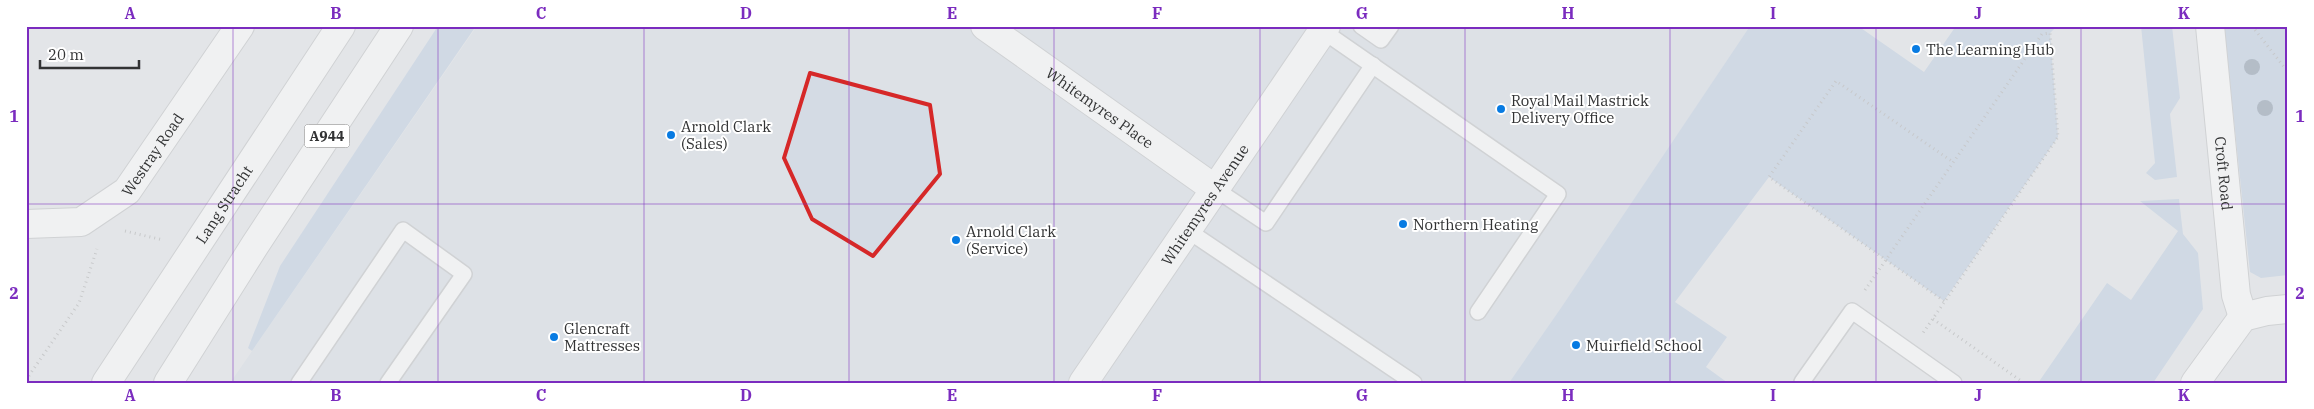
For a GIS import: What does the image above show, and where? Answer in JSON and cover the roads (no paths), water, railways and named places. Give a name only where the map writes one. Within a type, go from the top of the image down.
[{"type":"street","name":"Westray Road","points":[[26,224],[81,222],[127,192],[240,26]]},
{"type":"street","name":"Lang Stracht","points":[[106,383],[340,26]]},
{"type":"street","name":"A944","points":[[168,383],[255,245],[399,26]]},
{"type":"street","name":"Whitemyres Place","points":[[985,26],[1215,189]]},
{"type":"street","name":"Croft Road","points":[[2210,26],[2236,295],[2243,317]]},
{"type":"street","name":"Whitemyres Avenue","points":[[1084,383],[1324,28]]},
{"type":"street","points":[[2195,383],[2243,317],[2267,310],[2288,308]]},
{"type":"lane","points":[[1361,26],[1382,40],[1391,26]]},
{"type":"lane","points":[[1324,28],[1372,65],[1558,194],[1478,312]]},
{"type":"lane","points":[[1215,189],[1266,223],[1372,65]]},
{"type":"lane","points":[[299,383],[403,230],[464,274],[388,383]]},
{"type":"lane","points":[[1187,230],[1414,383]]},
{"type":"lane","points":[[1803,383],[1852,310],[1954,383]]},
{"type":"place","name":"The Learning Hub","points":[[1916,49]]},
{"type":"place","name":"Royal Mail Mastrick Delivery Office","points":[[1501,109]]},
{"type":"place","name":"Arnold Clark (Sales)","points":[[671,135]]},
{"type":"place","name":"Northern Heating","points":[[1403,224]]},
{"type":"place","name":"Arnold Clark (Service)","points":[[956,240]]},
{"type":"place","name":"Glencraft Mattresses","points":[[554,337]]},
{"type":"place","name":"Muirfield School","points":[[1576,345]]}]
